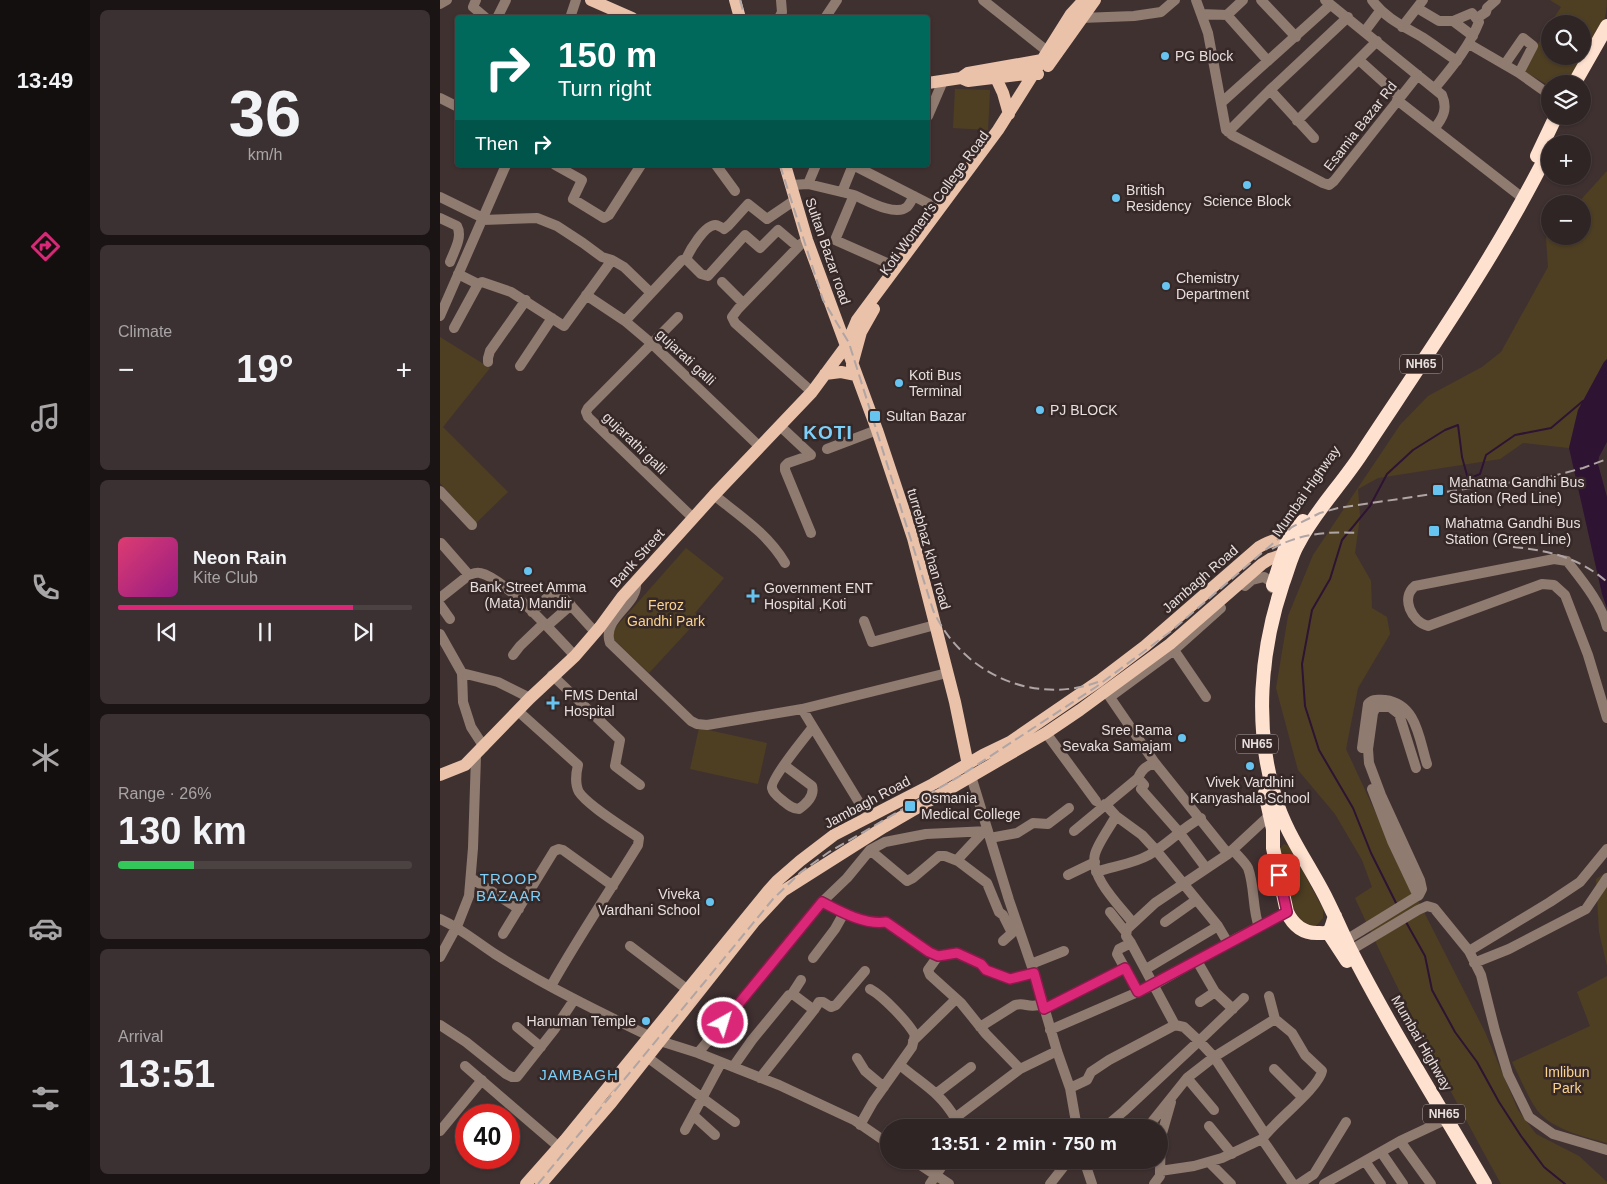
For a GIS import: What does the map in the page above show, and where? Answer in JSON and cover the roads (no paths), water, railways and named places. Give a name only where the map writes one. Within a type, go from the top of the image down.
[{"type":"highway","points":[[1579,75],[1607,26]]},
{"type":"highway","points":[[1589,75],[1607,46]]},
{"type":"highway","name":"Mumbai Highway","points":[[1521,198],[1552,125]]},
{"type":"highway","name":"Mumbai Highway","points":[[1476,1184],[1355,942],[1335,916],[1284,823],[1275,814],[1258,752],[1254,684],[1258,653],[1272,588],[1291,548],[1521,198],[1541,164]]},
{"type":"highway","name":"Mumbai Highway","points":[[1291,548],[1272,618],[1267,643],[1263,684],[1263,739],[1274,796],[1274,848],[1287,912],[1292,922],[1301,930],[1314,933],[1328,932],[1341,950],[1443,1121],[1485,1184]]},
{"type":"highway","points":[[1328,932],[1335,916]]},
{"type":"main road","points":[[591,0],[625,15]]},
{"type":"main road","points":[[735,0],[739,15]]},
{"type":"main road","points":[[1076,16],[1084,0]]},
{"type":"main road","points":[[1076,16],[1095,0]]},
{"type":"main road","name":"Koti Women's College Road","points":[[854,370],[861,332],[870,315],[964,190],[1020,111],[1046,58],[1076,16]]},
{"type":"main road","points":[[930,83],[962,78],[968,73],[1046,58]]},
{"type":"main road","points":[[962,78],[968,81],[1038,74]]},
{"type":"main road","name":"Koti Women's College Road","points":[[846,346],[857,320],[1038,74]]},
{"type":"main road","points":[[996,78],[1009,114]]},
{"type":"main road","name":"Sultan Bazar road","points":[[786,167],[795,200],[802,243],[846,346]]},
{"type":"main road","name":"turrebhaz khan road","points":[[846,346],[913,538],[955,702],[969,771]]},
{"type":"main road","name":"Bank Street","points":[[440,774],[465,765],[552,675],[575,656],[636,582],[693,518],[812,392],[846,346]]},
{"type":"main road","points":[[825,374],[854,370]]},
{"type":"main road","name":"Jambagh Road","points":[[969,771],[1099,681],[1144,646],[1260,547],[1274,540],[1291,548]]},
{"type":"main road","name":"Jambagh Road","points":[[526,1184],[654,1039],[688,990],[741,923],[834,836],[889,806],[969,771],[1046,732],[1108,694],[1170,644],[1262,564],[1291,548]]},
{"type":"main road","points":[[541,1184],[611,1103],[647,1057],[654,1039],[754,922],[784,883],[812,871],[858,844],[908,813],[969,771]]},
{"type":"main road","points":[[889,806],[900,807],[908,813]]},
{"type":"street","points":[[440,4],[447,0]]},
{"type":"street","points":[[476,0],[472,6],[482,15]]},
{"type":"street","points":[[499,15],[506,0]]},
{"type":"street","points":[[571,15],[576,0]]},
{"type":"street","points":[[780,15],[781,0]]},
{"type":"street","points":[[827,15],[836,0]]},
{"type":"street","points":[[983,0],[1046,58]]},
{"type":"street","points":[[1076,16],[1134,16],[1162,12],[1175,0]]},
{"type":"street","points":[[1196,0],[1208,33],[1224,127],[1228,132],[1348,17]]},
{"type":"street","points":[[1201,14],[1227,15],[1243,0]]},
{"type":"street","points":[[1261,0],[1296,37]]},
{"type":"street","points":[[1372,0],[1380,11],[1402,27],[1457,61]]},
{"type":"street","points":[[1477,18],[1486,12],[1487,8],[1496,0]]},
{"type":"street","points":[[1221,103],[1296,37],[1327,2],[1348,17],[1442,95],[1445,103],[1443,118],[1434,129]]},
{"type":"street","points":[[1402,27],[1420,4],[1439,21],[1453,21],[1472,14],[1477,18],[1479,22],[1471,40],[1435,88]]},
{"type":"street","points":[[1365,31],[1380,11]]},
{"type":"street","points":[[1227,15],[1268,61]]},
{"type":"street","points":[[1453,21],[1471,40],[1541,89]]},
{"type":"street","points":[[1505,64],[1523,38],[1533,46],[1519,73]]},
{"type":"street","points":[[1297,121],[1377,41]]},
{"type":"street","points":[[1359,60],[1398,99],[1521,198]]},
{"type":"street","name":"Esamia Bazar Rd","points":[[1228,132],[1329,185],[1340,175],[1418,75]]},
{"type":"street","points":[[930,111],[943,81]]},
{"type":"street","points":[[1270,90],[1314,138]]},
{"type":"street","points":[[440,98],[455,106]]},
{"type":"street","points":[[441,313],[505,167]]},
{"type":"street","points":[[558,167],[582,180],[573,199],[604,218],[608,215],[640,167]]},
{"type":"street","points":[[717,167],[735,191]]},
{"type":"street","points":[[808,184],[815,167]]},
{"type":"street","points":[[842,192],[852,167]]},
{"type":"street","points":[[857,167],[940,209]]},
{"type":"street","points":[[791,185],[808,184],[842,192],[892,210],[900,210],[907,206],[914,196]]},
{"type":"street","points":[[854,195],[835,240],[896,267]]},
{"type":"street","points":[[440,197],[483,218],[537,218],[557,226],[602,257],[624,267],[651,294]]},
{"type":"street","points":[[625,321],[678,262],[686,259],[693,245],[710,227],[716,225],[724,228],[729,225],[748,204],[767,219],[795,200]]},
{"type":"street","points":[[440,218],[459,228],[459,238],[445,261],[478,284]]},
{"type":"street","points":[[686,259],[701,274],[708,276],[745,235],[760,248],[778,230],[802,243],[732,318],[735,323],[812,392]]},
{"type":"street","points":[[454,328],[478,284],[482,282],[526,300],[564,326],[612,260]]},
{"type":"street","points":[[722,282],[744,304]]},
{"type":"street","name":"gujarati galli","points":[[586,295],[625,321],[651,343],[760,447]]},
{"type":"street","points":[[488,362],[490,351],[526,300]]},
{"type":"street","points":[[651,343],[678,317]]},
{"type":"street","points":[[520,366],[552,318]]},
{"type":"street","name":"gujarathi galli","points":[[651,343],[588,408],[586,414],[693,518]]},
{"type":"street","points":[[780,426],[812,455],[785,466],[811,533]]},
{"type":"street","points":[[827,450],[876,430]]},
{"type":"street","points":[[440,491],[472,525]]},
{"type":"street","points":[[714,495],[766,536],[785,563]]},
{"type":"street","points":[[441,543],[469,574]]},
{"type":"street","points":[[1607,627],[1606,620],[1587,587],[1567,561],[1554,559],[1415,586],[1410,590],[1408,596],[1408,606],[1416,619],[1428,626],[1542,584],[1550,584],[1557,587],[1565,595],[1588,655],[1607,718]]},
{"type":"street","points":[[440,598],[469,574],[478,572],[507,588],[575,656]]},
{"type":"street","points":[[1258,927],[1254,914],[1247,867],[1230,852],[1155,763],[1108,694],[1174,650],[1252,580],[1264,577],[1270,581],[1272,588]]},
{"type":"street","points":[[636,582],[635,593],[610,628],[608,635],[610,643],[690,721],[697,724],[707,725],[802,709],[947,673]]},
{"type":"street","points":[[532,612],[555,590],[558,590],[595,632]]},
{"type":"street","points":[[440,605],[450,619]]},
{"type":"street","points":[[513,655],[520,646],[545,624],[571,605]]},
{"type":"street","points":[[864,621],[872,642],[935,625]]},
{"type":"street","points":[[440,634],[462,673],[463,702],[480,751],[469,896],[457,926],[440,957]]},
{"type":"street","points":[[1174,650],[1206,697]]},
{"type":"street","points":[[462,673],[498,682],[530,698]]},
{"type":"street","points":[[552,675],[620,740],[615,766],[640,785]]},
{"type":"street","points":[[1414,899],[1377,806],[1364,764],[1362,751],[1363,734],[1370,701],[1376,699],[1395,701],[1409,712],[1427,764]]},
{"type":"street","points":[[1355,942],[1414,899],[1422,889],[1420,880],[1381,795],[1369,763],[1370,734],[1373,713],[1376,707],[1390,707],[1399,714],[1416,768]]},
{"type":"street","points":[[802,709],[868,817]]},
{"type":"street","points":[[518,711],[578,765],[576,775],[579,791],[588,802],[638,838],[638,845],[613,886],[596,909],[551,986]]},
{"type":"street","points":[[784,765],[812,786],[812,796],[799,810],[789,806],[775,794],[772,789],[772,783],[784,765],[813,727]]},
{"type":"street","points":[[1046,732],[1101,802],[1116,816],[1142,835],[1156,851],[1218,926],[1228,943]]},
{"type":"street","points":[[1074,831],[1101,802],[1138,778],[1147,766],[1155,763]]},
{"type":"street","points":[[969,771],[1070,1088],[1075,1119]]},
{"type":"street","points":[[1138,778],[1144,785],[1141,789],[1206,868]]},
{"type":"street","points":[[698,1053],[822,902],[847,878],[870,850],[885,842],[926,834],[1017,833],[1033,824],[1048,824],[1068,808]]},
{"type":"street","points":[[1275,814],[1230,852],[1156,903],[1129,927],[1126,936],[1175,1024],[1184,1027],[1214,1057],[1293,1184]]},
{"type":"street","points":[[1116,816],[1095,853],[1095,867],[1102,884],[1129,927]]},
{"type":"street","points":[[1068,874],[1095,867],[1126,864],[1156,851],[1178,832],[1201,818]]},
{"type":"street","points":[[858,844],[887,832],[891,832],[898,839]]},
{"type":"street","points":[[957,860],[988,833]]},
{"type":"street","points":[[503,934],[557,849],[563,850],[613,886]]},
{"type":"street","points":[[870,850],[907,881],[939,856],[957,860],[988,885],[999,912],[1012,930],[1010,937],[1003,941]]},
{"type":"street","points":[[1468,951],[1580,882],[1607,850]]},
{"type":"street","points":[[470,878],[519,909]]},
{"type":"street","points":[[1474,963],[1509,949],[1586,909],[1607,878]]},
{"type":"street","points":[[1165,922],[1196,900]]},
{"type":"street","points":[[822,902],[844,913],[880,923],[886,922],[929,952],[938,956],[957,953],[981,964],[986,970],[1010,979],[1064,951]]},
{"type":"street","points":[[1355,942],[1427,906],[1434,908],[1468,951],[1481,975],[1508,1074],[1529,1117],[1553,1134],[1607,1150]]},
{"type":"street","points":[[1110,912],[1129,927]]},
{"type":"street","points":[[1050,1030],[1154,985],[1287,912]]},
{"type":"street","points":[[813,958],[844,913]]},
{"type":"street","points":[[440,919],[457,926],[494,954],[574,1000],[654,1039],[698,1053],[721,1064],[792,1091],[860,1125],[880,1138]]},
{"type":"street","points":[[1146,969],[1218,926]]},
{"type":"street","points":[[1131,943],[1117,952],[1138,992]]},
{"type":"street","points":[[630,946],[688,990]]},
{"type":"street","points":[[938,956],[929,967],[928,972],[956,999],[1020,1069]]},
{"type":"street","points":[[1197,961],[1215,992],[1233,1009]]},
{"type":"street","points":[[980,1027],[1015,1005],[1043,1006],[1125,968]]},
{"type":"street","points":[[760,1078],[819,1002],[823,1002],[831,1007],[836,1006],[865,971]]},
{"type":"street","points":[[733,1067],[752,1040],[792,994],[801,980]]},
{"type":"street","points":[[860,1125],[912,1047],[915,1035],[883,999],[870,989]]},
{"type":"street","points":[[1200,1002],[1215,992]]},
{"type":"street","points":[[792,994],[814,1010]]},
{"type":"street","points":[[1160,1171],[1209,1162],[1232,1154],[1263,1136],[1302,1097],[1314,1088],[1322,1072],[1305,1055],[1292,1033],[1275,1019],[1269,996]]},
{"type":"street","points":[[1115,1119],[1244,998]]},
{"type":"street","points":[[913,1041],[956,999]]},
{"type":"street","points":[[440,1025],[512,1077],[521,1073],[574,1000]]},
{"type":"street","points":[[1155,1119],[1187,1078],[1214,1057],[1275,1019]]},
{"type":"street","points":[[1070,1088],[1087,1080],[1091,1072],[1109,1060],[1175,1024]]},
{"type":"street","points":[[516,1027],[541,1047]]},
{"type":"street","points":[[959,1119],[1020,1069],[1057,1051]]},
{"type":"street","points":[[647,1057],[701,1099],[735,1122]]},
{"type":"street","points":[[857,1058],[865,1071],[884,1087]]},
{"type":"street","points":[[685,1130],[721,1064]]},
{"type":"street","points":[[900,1065],[937,1093],[952,1119]]},
{"type":"street","points":[[465,1066],[559,1147]]},
{"type":"street","points":[[937,1093],[971,1067]]},
{"type":"street","points":[[1274,1069],[1302,1097]]},
{"type":"street","points":[[1187,1078],[1214,1110]]},
{"type":"street","points":[[440,1130],[482,1080]]},
{"type":"street","points":[[1154,1184],[1160,1176],[1161,1137],[1172,1096]]},
{"type":"street","points":[[693,1115],[715,1135]]},
{"type":"street","points":[[1324,1184],[1400,1141],[1443,1121]]},
{"type":"street","points":[[1299,1184],[1314,1174],[1346,1122]]},
{"type":"street","points":[[1209,1126],[1232,1154]]},
{"type":"street","points":[[1400,1141],[1431,1184]]},
{"type":"street","points":[[1382,1152],[1403,1184]]},
{"type":"street","points":[[1365,1161],[1380,1184]]},
{"type":"street","points":[[1209,1162],[1231,1184]]},
{"type":"street","points":[[922,1169],[933,1180],[949,1184]]},
{"type":"street","points":[[933,1180],[940,1169]]},
{"type":"street","points":[[1050,1184],[1062,1169]]},
{"type":"street","points":[[1087,1169],[1092,1184]]},
{"type":"waterway","points":[[1397,905],[1371,853],[1353,808],[1319,750],[1305,706],[1302,664],[1312,610],[1330,579],[1342,540],[1370,506],[1387,474],[1413,450],[1445,430],[1458,425],[1462,457],[1468,479],[1480,474],[1486,455],[1515,435],[1551,428],[1583,401]]},
{"type":"waterway","points":[[1406,922],[1425,956],[1432,990],[1455,1032],[1477,1062],[1499,1102],[1521,1136],[1544,1167],[1565,1184]]},
{"type":"railway","points":[[740,0],[744,15]]},
{"type":"railway","points":[[781,167],[823,300],[849,343],[933,610],[945,632],[961,651],[980,666],[1001,678],[1024,686],[1048,690],[1073,688],[1098,682]]},
{"type":"railway","points":[[538,1184],[773,899],[801,872],[829,852],[960,776],[1096,687],[1170,632],[1292,527],[1320,513],[1338,508],[1553,476],[1607,459]]},
{"type":"railway","points":[[1272,549],[1302,537],[1335,533],[1357,533]]},
{"type":"railway","points":[[1513,547],[1539,550],[1575,561],[1607,582]]},
{"type":"place","name":"PG Block","points":[[1165,56]]},
{"type":"place","name":"Science Block","points":[[1247,185]]},
{"type":"place","name":"British Residency","points":[[1116,198]]},
{"type":"place","name":"Chemistry Department","points":[[1166,286]]},
{"type":"place","name":"Koti Bus Terminal","points":[[899,383]]},
{"type":"place","name":"PJ BLOCK","points":[[1040,410]]},
{"type":"place","name":"Sultan Bazar","points":[[875,416]]},
{"type":"place","name":"Mahatma Gandhi Bus Station (Red Line)","points":[[1438,490]]},
{"type":"place","name":"Mahatma Gandhi Bus Station (Green Line)","points":[[1434,531]]},
{"type":"place","name":"Bank Street Amma (Mata) Mandir","points":[[528,571]]},
{"type":"place","name":"Government ENT Hospital ,Koti","points":[[753,596]]},
{"type":"place","name":"FMS Dental Hospital","points":[[553,703]]},
{"type":"place","name":"Sree Rama Sevaka Samajam","points":[[1182,738]]},
{"type":"place","name":"Vivek Vardhini Kanyashala School","points":[[1250,766]]},
{"type":"place","name":"Osmania Medical College","points":[[910,806]]},
{"type":"place","name":"Viveka Vardhani School","points":[[710,902]]},
{"type":"place","name":"Hanuman Temple","points":[[646,1021]]},
{"type":"district","name":"KOTI","points":[[828,432]]},
{"type":"district","name":"TROOP BAZAAR","points":[[509,886]]},
{"type":"district","name":"JAMBAGH","points":[[579,1074]]},
{"type":"park label","name":"Feroz Gandhi Park","points":[[666,614]]},
{"type":"park label","name":"Imlibun Park","points":[[1567,1080]]}]
